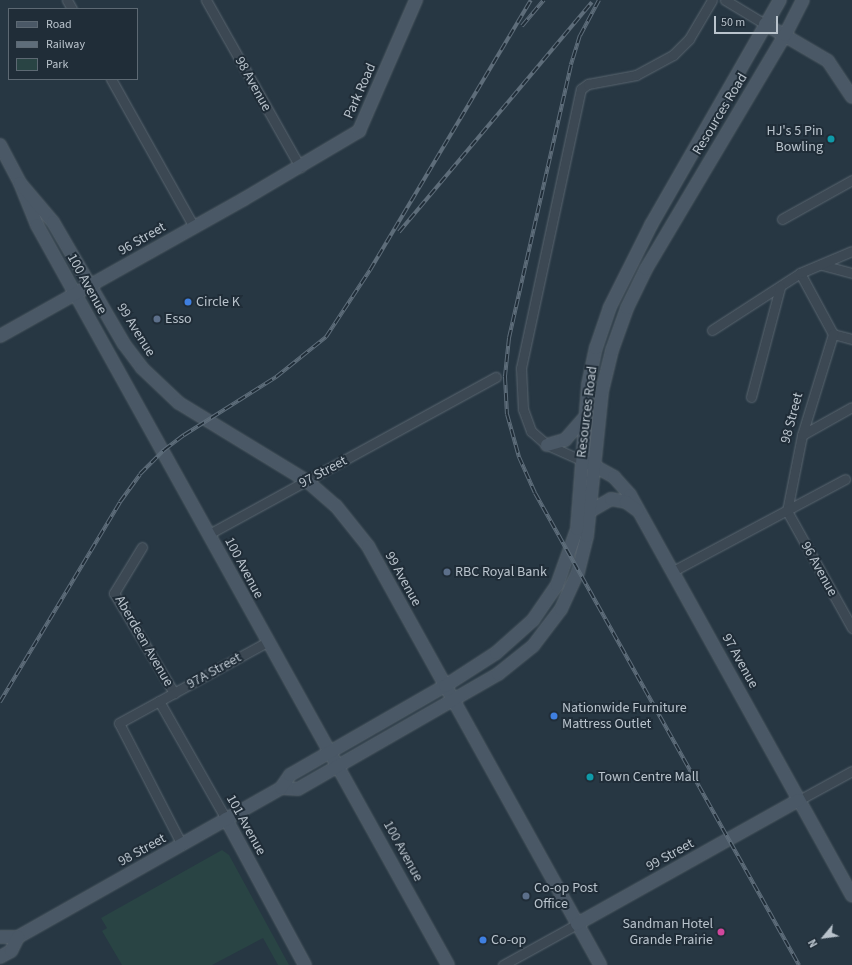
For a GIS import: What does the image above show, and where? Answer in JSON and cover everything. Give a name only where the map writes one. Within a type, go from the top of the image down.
[{"type":"main road","name":"Park Road","points":[[300,167],[359,131],[416,0]]},
{"type":"main road","name":"Resources Road","points":[[445,686],[496,653],[521,633],[544,606],[557,585],[577,529],[584,418],[596,348],[617,290],[765,24],[780,0]]},
{"type":"main road","name":"Resources Road","points":[[453,701],[519,658],[552,622],[578,572],[592,510],[605,377],[626,308],[646,269],[785,35],[803,0]]},
{"type":"main road","points":[[765,24],[828,61],[852,97]]},
{"type":"main road","name":"100 Avenue","points":[[0,145],[20,182],[37,225],[209,534],[267,642],[339,766],[448,965]]},
{"type":"main road","name":"96 Street","points":[[0,336],[76,295],[300,167]]},
{"type":"main road","name":"100 Avenue","points":[[20,182],[54,222],[92,285]]},
{"type":"main road","name":"99 Avenue","points":[[92,285],[124,344],[142,368],[161,387],[204,420],[307,481],[336,506],[368,546],[600,965]]},
{"type":"main road","points":[[547,445],[565,440],[584,418]]},
{"type":"main road","name":"97 Avenue","points":[[581,460],[596,465],[620,481],[639,511],[852,896]]},
{"type":"main road","points":[[592,510],[611,499],[626,502],[639,511]]},
{"type":"main road","name":"98 Street","points":[[0,937],[18,937],[281,788],[290,775],[445,686]]},
{"type":"main road","name":"98 Street","points":[[281,788],[298,789],[453,701]]},
{"type":"main road","name":"99 Street","points":[[577,924],[799,800]]},
{"type":"main road","name":"101 Avenue","points":[[226,819],[305,965]]},
{"type":"main road","name":"98 Street","points":[[0,957],[11,951],[18,937]]},
{"type":"street","name":"98 Avenue","points":[[207,0],[300,167]]},
{"type":"street","points":[[581,460],[547,445],[535,436],[525,417],[521,368],[581,89],[588,84],[636,75],[673,55],[689,39],[712,0]]},
{"type":"street","points":[[725,0],[765,24]]},
{"type":"street","points":[[112,80],[194,227]]},
{"type":"street","points":[[782,219],[852,180]]},
{"type":"street","points":[[712,330],[800,273],[822,265],[852,251]]},
{"type":"street","points":[[822,265],[852,273]]},
{"type":"street","points":[[800,273],[833,334],[852,339]]},
{"type":"street","points":[[751,397],[780,287]]},
{"type":"street","name":"98 Street","points":[[787,511],[802,435],[833,334]]},
{"type":"street","name":"97 Street","points":[[209,534],[438,410],[496,376]]},
{"type":"street","points":[[802,435],[852,407]]},
{"type":"street","points":[[673,571],[845,479]]},
{"type":"street","name":"96 Avenue","points":[[787,511],[852,628]]},
{"type":"street","name":"Aberdeen Avenue","points":[[142,547],[114,594],[174,693]]},
{"type":"street","name":"97A Street","points":[[182,844],[119,723],[267,642]]},
{"type":"street","name":"101 Avenue","points":[[159,701],[226,819]]},
{"type":"street","name":"99 Street","points":[[799,800],[852,771]]},
{"type":"street","name":"99 Street","points":[[503,965],[577,924]]},
{"type":"green space","points":[[222,850],[229,855],[289,965],[278,965],[263,938],[212,965],[122,965],[102,931],[107,928],[101,918]]},
{"type":"railway","points":[[0,702],[120,502],[140,474],[164,450],[184,435],[276,377],[326,337],[370,270],[531,0]]},
{"type":"railway","points":[[522,26],[544,0]]},
{"type":"railway","points":[[599,0],[580,35],[571,65],[509,338],[505,377],[507,414],[519,457],[535,493],[799,965]]},
{"type":"railway","points":[[399,232],[592,2]]},
{"type":"place","name":"HJ's 5 Pin Bowling","points":[[831,139]]},
{"type":"place","name":"Circle K","points":[[188,302]]},
{"type":"place","name":"Esso","points":[[157,319]]},
{"type":"place","name":"RBC Royal Bank","points":[[447,572]]},
{"type":"place","name":"Nationwide Furniture Mattress Outlet","points":[[554,716]]},
{"type":"place","name":"Town Centre Mall","points":[[590,777]]},
{"type":"place","name":"Co-op Post Office","points":[[526,896]]},
{"type":"place","name":"Sandman Hotel Grande Prairie","points":[[721,932]]},
{"type":"place","name":"Co-op","points":[[483,940]]}]
